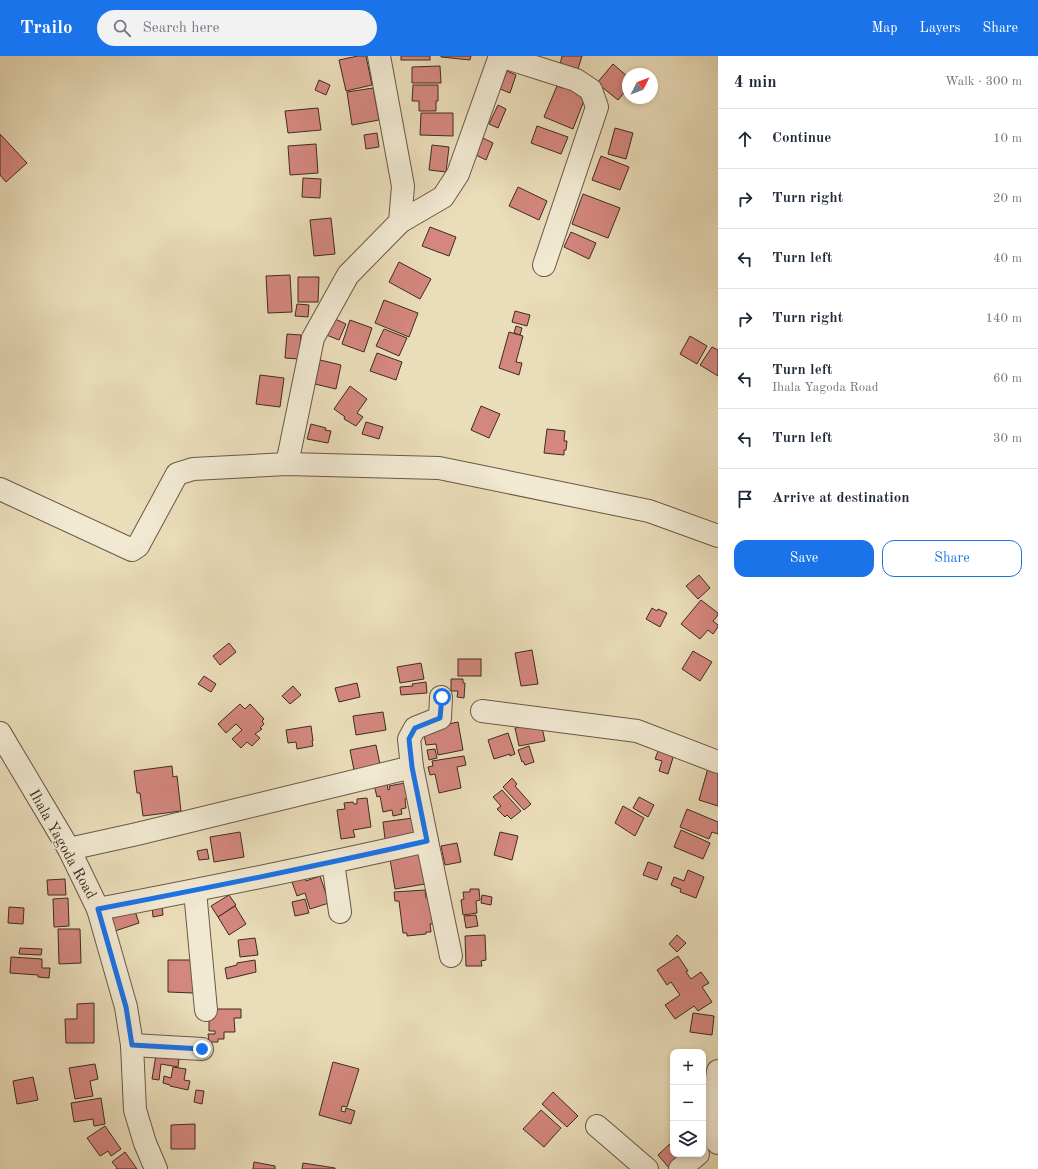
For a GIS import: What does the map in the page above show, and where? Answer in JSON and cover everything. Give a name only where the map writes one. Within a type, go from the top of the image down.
[{"type":"street","points":[[379,56],[403,186],[400,222]]},
{"type":"street","points":[[287,464],[313,338],[348,275],[400,222],[443,198],[458,174],[500,56],[576,80],[590,90],[598,107],[544,265]]},
{"type":"street","points":[[0,489],[132,550],[138,546],[177,474],[193,469],[287,464],[439,468],[650,511],[718,536]]},
{"type":"street","points":[[442,697],[440,718],[415,728],[409,739],[412,767],[451,956]]},
{"type":"street","points":[[482,711],[638,731],[718,762]]},
{"type":"street","name":"Ihala Yagoda Road","points":[[0,733],[69,849],[98,909],[126,1007],[132,1045],[135,1110],[145,1143],[156,1169]]},
{"type":"street","points":[[69,849],[137,834],[412,767]]},
{"type":"street","points":[[98,909],[195,891],[427,841]]},
{"type":"street","points":[[333,862],[340,912]]},
{"type":"street","points":[[195,891],[206,1010]]},
{"type":"street","points":[[132,1045],[202,1049]]},
{"type":"street","points":[[712,1144],[713,1105],[718,1071]]},
{"type":"street","points":[[597,1126],[647,1169]]},
{"type":"street","points":[[680,1169],[694,1157]]},
{"type":"building","points":[[366,56],[372,85],[346,91],[339,60]]},
{"type":"building","points":[[401,56],[430,56],[430,60],[401,60]]},
{"type":"building","points":[[441,56],[471,56],[470,60]]},
{"type":"building","points":[[562,56],[582,56],[576,75],[559,69]]},
{"type":"building","points":[[613,64],[622,72],[622,95],[618,100],[597,83]]},
{"type":"building","points":[[440,66],[441,83],[412,83],[412,67]]},
{"type":"building","points":[[507,71],[516,75],[510,93],[500,89]]},
{"type":"building","points":[[319,80],[330,85],[326,95],[315,90]]},
{"type":"building","points":[[565,80],[579,86],[576,94],[585,98],[573,129],[544,117],[557,86],[562,88]]},
{"type":"building","points":[[413,85],[438,85],[438,101],[436,101],[436,111],[419,111],[419,101],[412,101]]},
{"type":"building","points":[[373,88],[379,120],[352,125],[347,92]]},
{"type":"building","points":[[498,105],[506,109],[498,128],[489,124]]},
{"type":"building","points":[[318,108],[321,130],[288,133],[285,111]]},
{"type":"building","points":[[421,113],[453,113],[453,136],[420,135]]},
{"type":"building","points":[[537,126],[568,137],[561,154],[531,143]]},
{"type":"building","points":[[615,128],[633,133],[626,159],[608,154]]},
{"type":"building","points":[[377,133],[379,147],[366,149],[364,135]]},
{"type":"building","points":[[0,134],[27,163],[6,182],[0,175]]},
{"type":"building","points":[[483,138],[493,143],[486,160],[476,155]]},
{"type":"building","points":[[316,144],[318,173],[290,175],[288,146]]},
{"type":"building","points":[[432,145],[449,147],[446,172],[429,170]]},
{"type":"building","points":[[601,156],[629,167],[620,190],[592,180]]},
{"type":"building","points":[[303,178],[321,179],[320,198],[302,197]]},
{"type":"building","points":[[518,187],[547,201],[539,220],[509,206]]},
{"type":"building","points":[[583,194],[620,208],[608,238],[572,224]]},
{"type":"building","points":[[331,218],[335,254],[314,256],[310,220]]},
{"type":"building","points":[[430,227],[456,237],[449,256],[422,246]]},
{"type":"building","points":[[571,232],[596,243],[589,259],[564,247]]},
{"type":"building","points":[[399,262],[431,279],[420,299],[389,282]]},
{"type":"building","points":[[290,275],[292,312],[268,313],[266,276]]},
{"type":"building","points":[[298,277],[319,277],[318,302],[298,302]]},
{"type":"building","points":[[384,300],[418,313],[409,337],[375,323]]},
{"type":"building","points":[[297,304],[309,305],[308,317],[295,316]]},
{"type":"building","points":[[515,311],[530,315],[527,326],[512,322]]},
{"type":"building","points":[[331,317],[346,324],[339,340],[324,334]]},
{"type":"building","points":[[350,320],[372,328],[364,352],[342,344]]},
{"type":"building","points":[[516,326],[522,328],[520,335],[514,333]]},
{"type":"building","points":[[384,329],[407,338],[399,356],[376,346]]},
{"type":"building","points":[[509,332],[523,336],[516,362],[522,363],[519,375],[499,368]]},
{"type":"building","points":[[287,334],[301,335],[299,359],[285,358]]},
{"type":"building","points":[[690,336],[707,346],[697,364],[680,354]]},
{"type":"building","points":[[712,347],[718,350],[718,376],[700,365]]},
{"type":"building","points":[[377,353],[402,362],[396,380],[370,371]]},
{"type":"building","points":[[320,360],[341,365],[336,389],[315,384]]},
{"type":"building","points":[[260,375],[284,378],[280,407],[256,404]]},
{"type":"building","points":[[350,386],[367,399],[357,413],[363,417],[356,426],[344,419],[345,417],[334,409]]},
{"type":"building","points":[[481,406],[500,414],[489,438],[471,430]]},
{"type":"building","points":[[366,422],[383,427],[379,439],[362,434]]},
{"type":"building","points":[[311,424],[331,431],[328,443],[307,439]]},
{"type":"building","points":[[547,429],[565,431],[564,441],[567,441],[564,455],[544,453]]},
{"type":"building","points":[[699,575],[710,588],[698,599],[686,586]]},
{"type":"building","points":[[701,600],[718,613],[713,621],[718,625],[718,627],[713,634],[708,630],[700,639],[681,624]]},
{"type":"building","points":[[652,608],[657,611],[658,609],[667,613],[660,627],[646,619]]},
{"type":"building","points":[[229,643],[236,652],[220,665],[213,656]]},
{"type":"building","points":[[532,650],[538,684],[521,686],[515,653]]},
{"type":"building","points":[[693,651],[712,662],[700,681],[682,669]]},
{"type":"building","points":[[458,659],[481,659],[481,676],[458,676]]},
{"type":"building","points":[[421,663],[424,679],[400,683],[397,667]]},
{"type":"building","points":[[204,676],[216,684],[211,692],[198,684]]},
{"type":"building","points":[[451,679],[463,679],[463,683],[465,683],[464,698],[457,697],[458,691],[451,691]]},
{"type":"building","points":[[426,682],[427,693],[401,695],[400,687],[413,686],[412,684]]},
{"type":"building","points":[[357,683],[360,697],[339,702],[335,688]]},
{"type":"building","points":[[293,686],[301,695],[290,704],[282,696]]},
{"type":"building","points":[[240,704],[245,709],[250,704],[264,719],[262,721],[264,724],[260,728],[262,729],[255,734],[260,738],[252,746],[247,742],[241,748],[232,739],[242,730],[236,724],[226,733],[218,724]]},
{"type":"building","points":[[383,712],[386,730],[356,735],[353,716]]},
{"type":"building","points":[[458,722],[463,750],[438,755],[436,744],[426,745],[424,735],[434,733],[433,727]]},
{"type":"building","points":[[541,723],[545,741],[519,746],[515,728]]},
{"type":"building","points":[[311,726],[313,746],[297,749],[296,742],[288,743],[286,730]]},
{"type":"building","points":[[508,733],[515,754],[494,759],[488,740]]},
{"type":"building","points":[[376,745],[381,769],[355,775],[350,750]]},
{"type":"building","points":[[529,746],[534,762],[525,765],[523,761],[522,762],[518,750]]},
{"type":"building","points":[[660,746],[675,751],[668,774],[659,771],[662,761],[655,759]]},
{"type":"building","points":[[435,749],[437,758],[429,760],[427,750]]},
{"type":"building","points":[[464,756],[466,765],[457,767],[461,788],[439,793],[435,774],[430,775],[428,767],[433,766],[432,761]]},
{"type":"building","points":[[172,766],[173,777],[177,776],[181,811],[143,816],[140,793],[137,793],[134,771]]},
{"type":"building","points":[[708,768],[718,770],[718,806],[699,800]]},
{"type":"building","points":[[512,778],[517,784],[515,786],[531,804],[524,810],[503,787]]},
{"type":"building","points":[[387,783],[388,790],[390,789],[389,786],[405,783],[411,798],[405,799],[406,808],[401,809],[402,814],[393,816],[392,810],[383,812],[380,796],[377,797],[374,785]]},
{"type":"building","points":[[502,790],[521,811],[511,819],[507,815],[505,817],[497,809],[501,806],[493,797]]},
{"type":"building","points":[[639,797],[654,805],[648,817],[633,808]]},
{"type":"building","points":[[367,798],[371,827],[353,830],[355,837],[341,839],[337,810],[345,809],[344,803],[353,802],[354,804],[357,804],[357,799]]},
{"type":"building","points":[[623,806],[644,818],[635,836],[615,823]]},
{"type":"building","points":[[687,809],[718,822],[718,834],[712,832],[709,839],[680,827]]},
{"type":"building","points":[[413,818],[416,835],[385,839],[383,822]]},
{"type":"building","points":[[681,830],[710,843],[703,859],[674,847]]},
{"type":"building","points":[[240,832],[244,857],[214,862],[210,837]]},
{"type":"building","points":[[500,832],[518,836],[512,860],[494,855]]},
{"type":"building","points":[[457,843],[461,862],[445,865],[441,846]]},
{"type":"building","points":[[207,849],[209,859],[199,860],[197,851]]},
{"type":"building","points":[[419,854],[425,884],[395,889],[390,859]]},
{"type":"building","points":[[648,862],[662,867],[657,880],[643,875]]},
{"type":"building","points":[[688,870],[704,877],[696,898],[680,892],[681,889],[671,885],[674,877],[684,881]]},
{"type":"building","points":[[320,876],[329,903],[310,909],[305,893],[297,896],[292,882],[305,878],[306,881]]},
{"type":"building","points":[[65,879],[66,895],[48,895],[47,880]]},
{"type":"building","points":[[470,889],[479,889],[480,900],[476,901],[477,913],[463,915],[461,900],[464,899],[463,892],[470,892]]},
{"type":"building","points":[[425,890],[426,898],[430,897],[434,924],[430,924],[431,932],[407,936],[407,933],[403,933],[399,901],[395,901],[394,892]]},
{"type":"building","points":[[229,895],[236,905],[218,917],[211,906]]},
{"type":"building","points":[[482,895],[492,897],[491,905],[481,903]]},
{"type":"building","points":[[68,898],[69,926],[54,927],[53,899]]},
{"type":"building","points":[[305,899],[309,913],[295,916],[292,902]]},
{"type":"building","points":[[162,905],[163,915],[153,917],[152,906]]},
{"type":"building","points":[[235,906],[246,924],[229,935],[218,917]]},
{"type":"building","points":[[9,907],[24,908],[23,924],[8,923]]},
{"type":"building","points":[[134,908],[139,923],[115,931],[109,917]]},
{"type":"building","points":[[476,915],[478,926],[466,928],[464,916]]},
{"type":"building","points":[[58,929],[80,929],[81,963],[59,964]]},
{"type":"building","points":[[485,935],[486,960],[481,961],[482,966],[466,966],[465,936]]},
{"type":"building","points":[[677,935],[686,943],[677,952],[669,944]]},
{"type":"building","points":[[255,938],[258,955],[240,957],[238,940]]},
{"type":"building","points":[[20,948],[42,949],[41,955],[19,954]]},
{"type":"building","points":[[678,956],[688,971],[686,972],[691,979],[701,972],[709,983],[702,987],[712,1002],[698,1011],[694,1006],[675,1019],[665,1005],[680,995],[671,982],[667,985],[657,970]]},
{"type":"building","points":[[11,957],[42,959],[42,968],[50,968],[49,978],[38,977],[38,975],[10,973]]},
{"type":"building","points":[[168,960],[194,960],[194,993],[168,992]]},
{"type":"building","points":[[255,960],[256,972],[227,979],[225,968],[237,965],[237,963]]},
{"type":"building","points":[[94,1003],[94,1043],[66,1043],[65,1019],[77,1019],[77,1004]]},
{"type":"building","points":[[214,1009],[241,1009],[241,1018],[234,1018],[235,1032],[224,1032],[224,1039],[218,1039],[218,1042],[209,1042],[208,1034],[215,1034],[215,1031],[209,1031],[209,1015]]},
{"type":"building","points":[[693,1013],[714,1016],[712,1035],[690,1032]]},
{"type":"building","points":[[156,1055],[179,1059],[178,1067],[161,1064],[159,1080],[152,1079]]},
{"type":"building","points":[[333,1062],[359,1069],[347,1107],[342,1106],[341,1111],[345,1112],[346,1108],[355,1111],[351,1124],[319,1115]]},
{"type":"building","points":[[95,1064],[98,1079],[90,1081],[93,1096],[75,1099],[69,1068]]},
{"type":"building","points":[[173,1067],[186,1069],[184,1080],[190,1081],[188,1090],[163,1083],[164,1076],[171,1078]]},
{"type":"building","points":[[33,1077],[38,1100],[17,1104],[13,1081]]},
{"type":"building","points":[[196,1090],[204,1091],[202,1104],[194,1102]]},
{"type":"building","points":[[553,1092],[578,1116],[567,1127],[542,1104]]},
{"type":"building","points":[[101,1098],[105,1124],[94,1126],[93,1119],[74,1122],[71,1103]]},
{"type":"building","points":[[541,1110],[561,1128],[544,1147],[523,1129]]},
{"type":"building","points":[[195,1124],[195,1149],[171,1149],[171,1125]]},
{"type":"building","points":[[105,1126],[121,1149],[111,1156],[108,1151],[100,1156],[87,1138]]},
{"type":"building","points":[[670,1144],[670,1157],[680,1157],[670,1169],[658,1155]]},
{"type":"building","points":[[125,1152],[137,1169],[116,1169],[117,1168],[112,1162]]},
{"type":"building","points":[[254,1162],[275,1166],[275,1169],[253,1169]]},
{"type":"building","points":[[303,1163],[335,1168],[335,1169],[302,1169]]},
{"type":"route","points":[[202,1049],[132,1045],[126,1007],[98,909],[195,891],[427,841],[412,767],[409,739],[415,728],[440,718],[442,697]]}]
